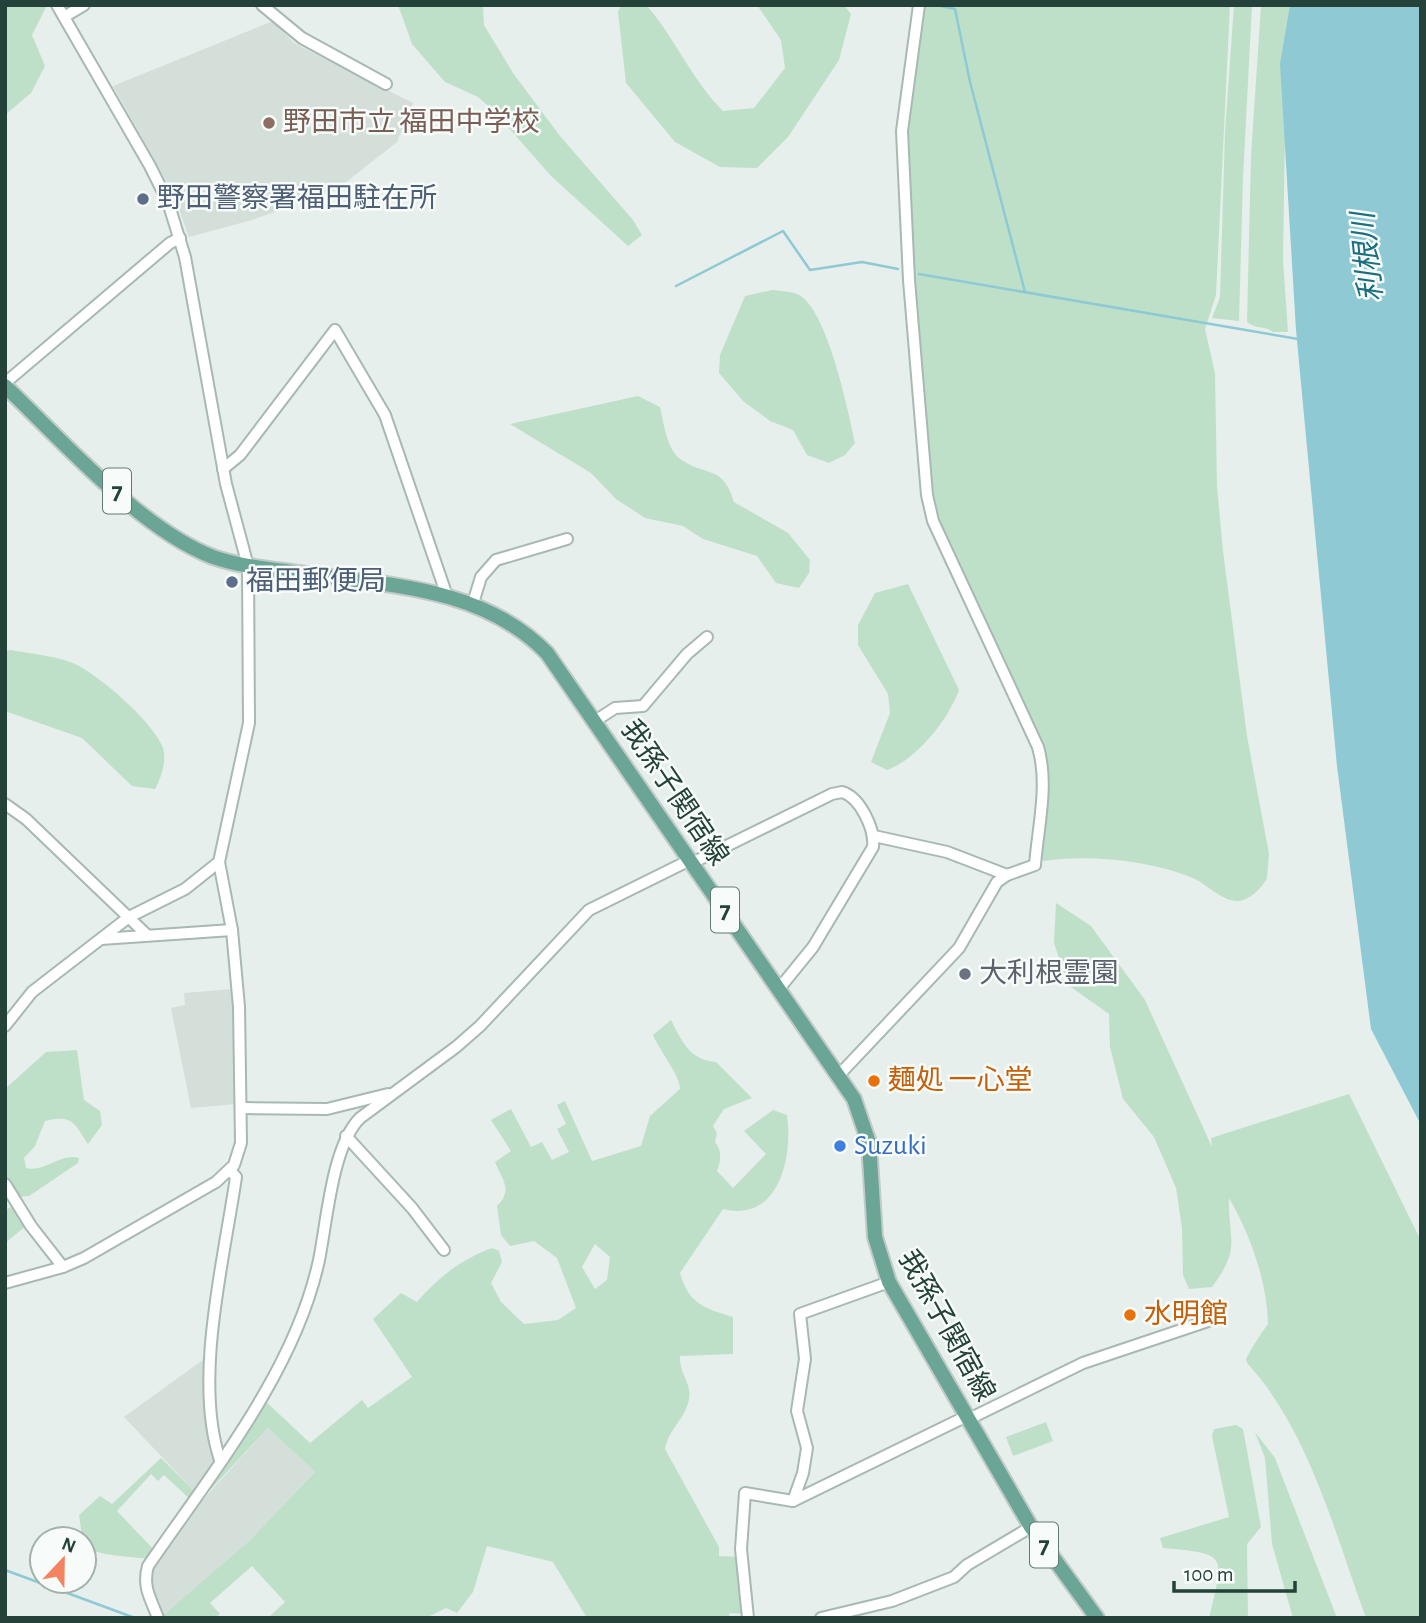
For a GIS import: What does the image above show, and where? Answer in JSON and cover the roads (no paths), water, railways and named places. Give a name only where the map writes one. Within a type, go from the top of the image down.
[{"type":"main road","name":"我孫子関宿線","points":[[5,384],[163,531],[212,556],[248,566],[447,596],[473,603],[508,620],[540,645],[558,666],[854,1099],[866,1129],[875,1237],[889,1282],[1031,1527],[1097,1618]]},
{"type":"street","points":[[5,1283],[63,1267],[216,1182],[230,1170],[241,1143],[243,1108],[242,1046],[232,930],[219,862],[249,723],[248,566],[223,469],[180,238],[168,202],[57,5]]},
{"type":"street","points":[[64,18],[84,5]]},
{"type":"street","points":[[262,5],[302,38],[386,84]]},
{"type":"street","points":[[838,1076],[959,948],[997,882],[1007,874],[1035,865],[1042,802],[1042,761],[1032,730],[933,521],[927,495],[909,280],[902,131],[919,5]]},
{"type":"street","points":[[5,384],[170,243],[180,238]]},
{"type":"street","points":[[223,469],[240,454],[335,330],[384,415],[447,596]]},
{"type":"street","points":[[473,603],[481,578],[496,560],[567,538]]},
{"type":"street","points":[[595,721],[615,708],[643,706],[687,654],[707,637]]},
{"type":"street","points":[[158,1618],[144,1580],[148,1566],[208,1485],[220,1460],[287,1352],[311,1293],[346,1136],[359,1118],[456,1047],[480,1026],[589,910],[832,794],[842,792],[856,800],[874,836],[865,863],[841,903],[813,947],[778,990]]},
{"type":"street","points":[[5,804],[26,819],[147,935]]},
{"type":"street","points":[[874,836],[947,852],[1007,874]]},
{"type":"street","points":[[5,1026],[33,992],[128,917],[184,889],[219,862]]},
{"type":"street","points":[[101,939],[232,930]]},
{"type":"street","points":[[243,1108],[327,1109],[390,1094]]},
{"type":"street","points":[[346,1136],[412,1209],[444,1250]]},
{"type":"street","points":[[220,1460],[208,1378],[209,1348],[236,1177],[230,1170]]},
{"type":"street","points":[[5,1184],[31,1226],[63,1267]]},
{"type":"street","points":[[793,1501],[803,1473],[807,1448],[797,1410],[805,1359],[800,1314],[889,1282]]},
{"type":"street","points":[[748,1618],[741,1549],[744,1493],[793,1501],[1083,1363],[1208,1321]]},
{"type":"street","points":[[821,1618],[892,1601],[954,1577],[967,1565],[1031,1527]]},
{"type":"water","name":"利根川","points":[[1290,5],[1421,5],[1421,1125],[1371,1029],[1337,766],[1296,330],[1280,64]]},
{"type":"waterway","points":[[936,5],[955,9],[970,82],[1025,292]]},
{"type":"waterway","points":[[676,286],[783,231],[810,270],[862,262],[898,269]]},
{"type":"waterway","points":[[919,274],[1298,339]]},
{"type":"waterway","points":[[5,1570],[135,1618]]},
{"type":"place","name":"野田市立 福田中学校","points":[[269,123]]},
{"type":"place","name":"野田警察署福田駐在所","points":[[143,199]]},
{"type":"place","name":"福田郵便局","points":[[232,582]]},
{"type":"place","name":"大利根霊園","points":[[965,974]]},
{"type":"place","name":"麺処 一心堂","points":[[874,1081]]},
{"type":"place","name":"Suzuki","points":[[840,1146]]},
{"type":"place","name":"水明館","points":[[1130,1315]]}]
